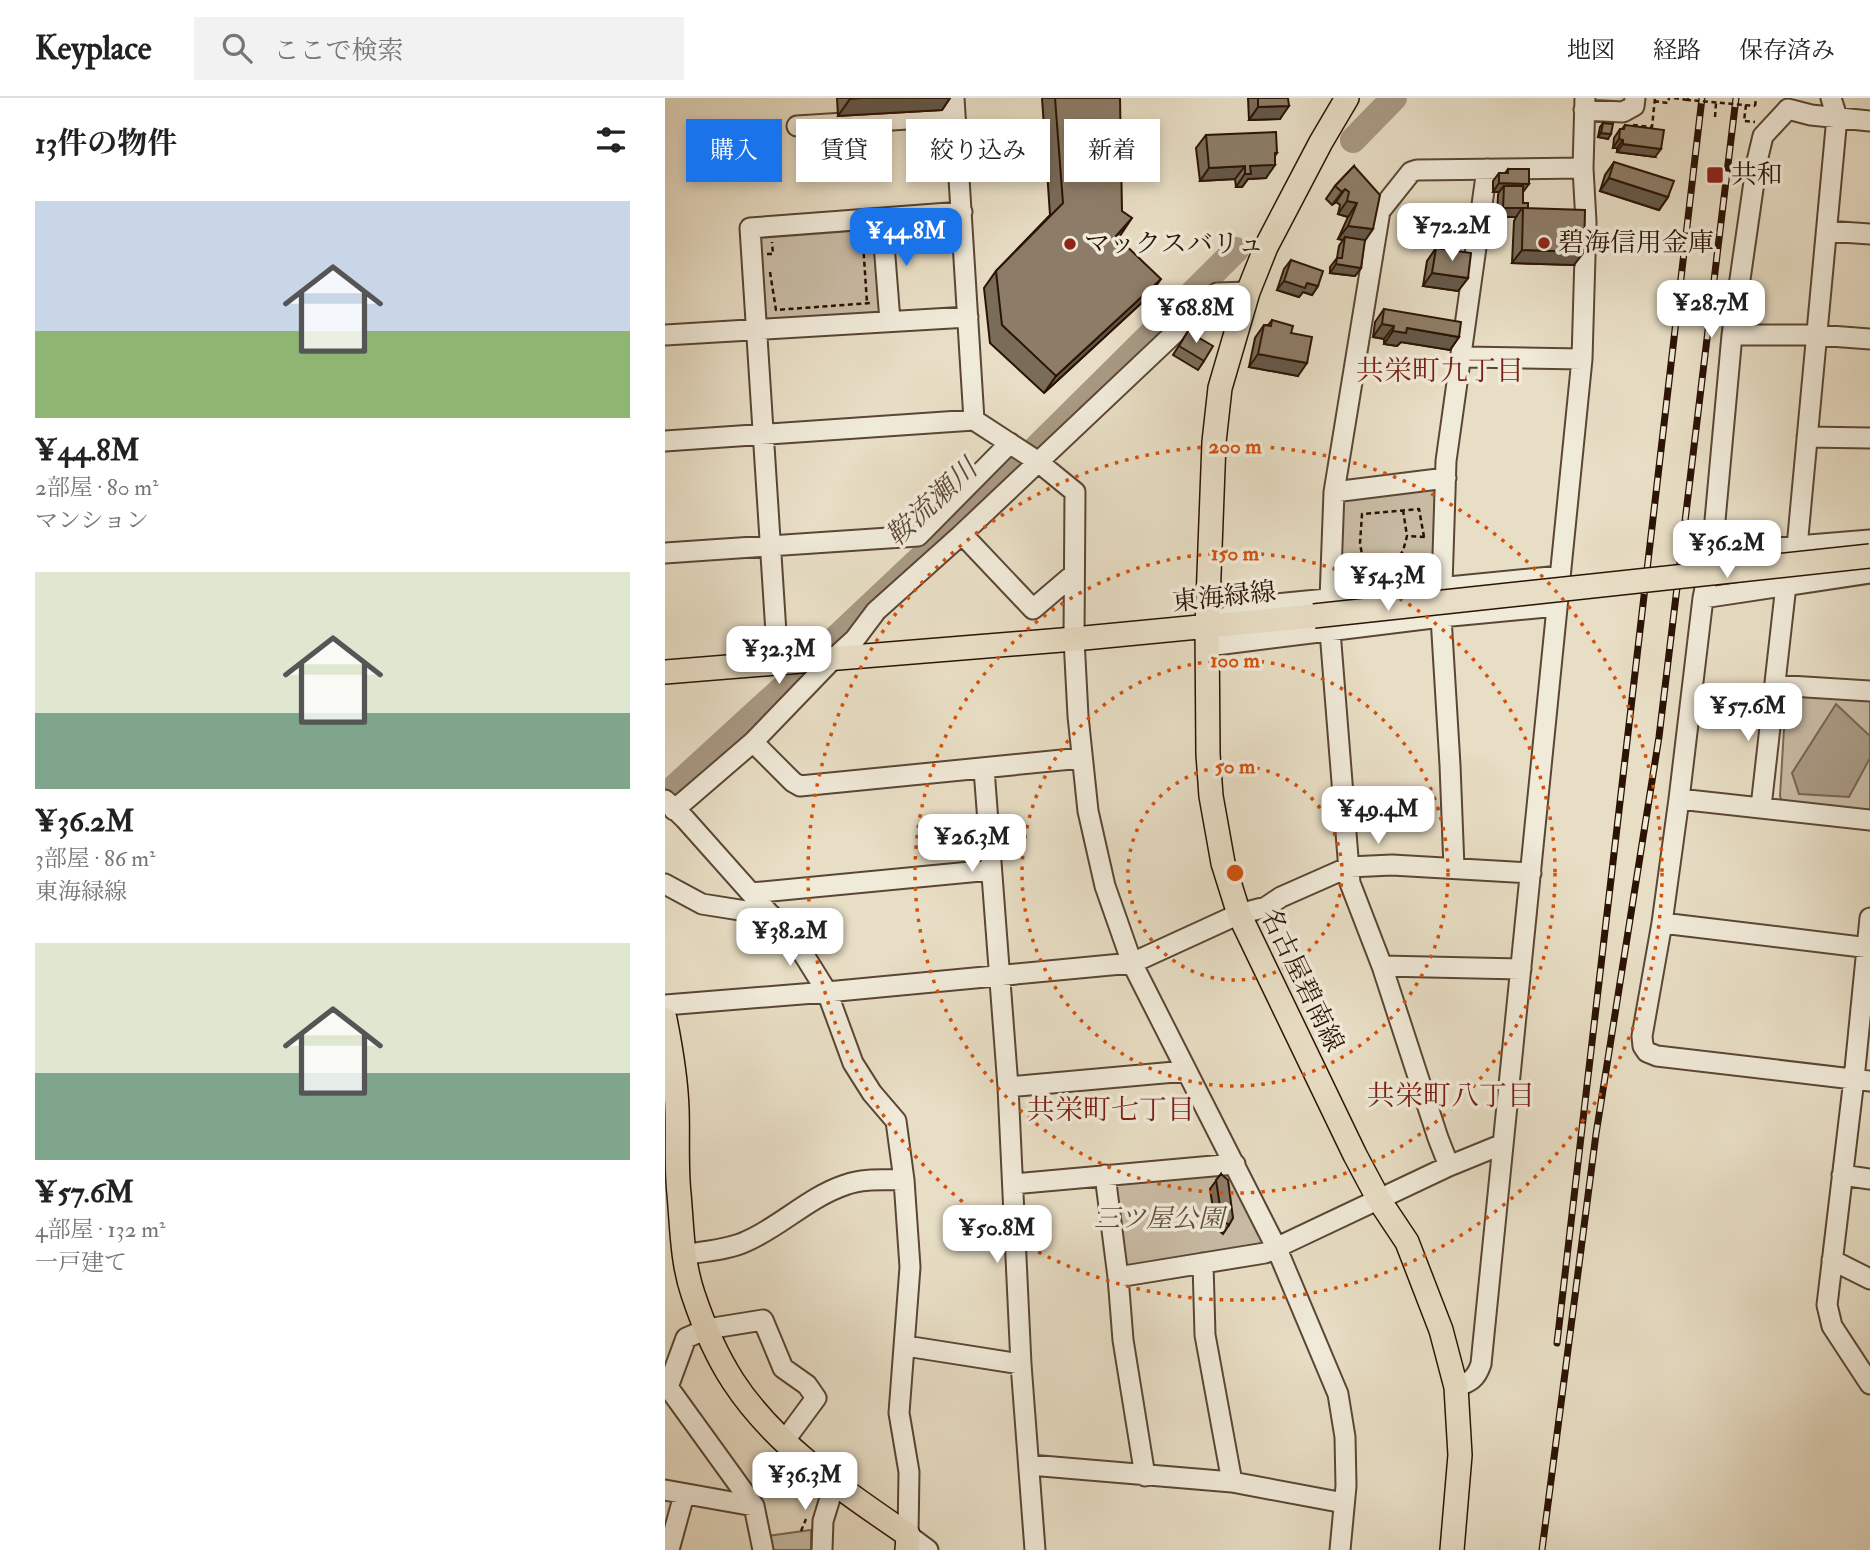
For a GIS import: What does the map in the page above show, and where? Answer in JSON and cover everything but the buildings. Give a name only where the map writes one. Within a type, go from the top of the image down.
[{"type":"main road","name":"名古屋碧南線","points":[[1347,98],[1266,247],[1248,292],[1220,388],[1214,442],[1207,637],[1211,796],[1223,863],[1239,914],[1355,1156],[1379,1200],[1407,1242],[1441,1330],[1456,1387],[1460,1455],[1452,1550]]},
{"type":"main road","name":"東海緑線","points":[[665,672],[1073,639],[1207,637],[1870,556]]},
{"type":"main road","points":[[665,1019],[674,1060],[672,1193],[692,1293],[707,1329],[733,1381],[764,1421],[907,1543]]},
{"type":"street","points":[[1797,547],[1837,117],[1831,98]]},
{"type":"street","points":[[1456,1387],[1477,1376],[1481,1364],[1531,873],[1582,359],[1586,222],[1583,168],[1585,104],[1623,112],[1649,99]]},
{"type":"street","points":[[1862,1080],[1657,1056],[1647,1052],[1643,1046],[1643,1035],[1662,923],[1703,598],[1712,553],[1732,335],[1763,136],[1786,104],[1811,116],[1870,121]]},
{"type":"street","points":[[855,119],[955,107],[974,420]]},
{"type":"street","points":[[1330,599],[1334,492],[1380,211],[1411,172],[1583,168]]},
{"type":"street","points":[[1454,868],[1441,617],[1446,460],[1487,169]]},
{"type":"street","points":[[783,664],[771,546],[750,228],[963,212]]},
{"type":"street","points":[[875,218],[890,321]]},
{"type":"street","points":[[1827,231],[1870,234]]},
{"type":"street","points":[[928,1550],[907,1543],[909,1472],[899,1413],[910,1267],[904,1180],[896,1121],[872,1093],[853,1063],[827,992],[799,947],[670,805],[754,742],[828,659],[855,639],[876,611],[962,534],[1036,461],[1217,293],[1248,292]]},
{"type":"street","points":[[665,335],[968,317]]},
{"type":"street","points":[[1732,335],[1817,335],[1870,339]]},
{"type":"street","points":[[1462,357],[1582,359]]},
{"type":"street","points":[[665,441],[974,420],[1036,461],[1075,492],[1073,639],[1082,758],[1087,811],[1105,886],[1132,963],[1277,1249],[1338,1394],[1345,1437],[1346,1486],[1340,1550]]},
{"type":"street","points":[[1807,437],[1870,438]]},
{"type":"street","points":[[665,553],[918,536],[1013,445]]},
{"type":"street","points":[[1334,492],[1446,478]]},
{"type":"street","points":[[962,534],[1033,609],[1074,574]]},
{"type":"street","points":[[1712,553],[1870,540]]},
{"type":"street","points":[[1703,598],[1870,573]]},
{"type":"street","points":[[1207,637],[1246,607],[1560,576]]},
{"type":"street","points":[[1761,807],[1786,585]]},
{"type":"street","points":[[1449,1166],[1382,966],[1350,883],[1322,624],[1441,617],[1557,606]]},
{"type":"street","points":[[1775,685],[1870,691]]},
{"type":"street","points":[[754,742],[800,786],[1082,758]]},
{"type":"street","points":[[984,769],[1008,1087],[1021,1364],[1035,1550]]},
{"type":"street","points":[[1679,799],[1870,820]]},
{"type":"street","points":[[665,1005],[1132,963],[1239,914],[1266,907],[1281,897],[1349,867],[1392,865],[1531,873]]},
{"type":"street","points":[[751,893],[991,870]]},
{"type":"street","points":[[665,884],[702,904],[771,915]]},
{"type":"street","points":[[1870,918],[1862,1080],[1842,1175],[1827,1305],[1832,1326],[1870,1384]]},
{"type":"street","points":[[1662,923],[1868,948]]},
{"type":"street","points":[[1382,966],[1521,970]]},
{"type":"street","points":[[1008,1087],[1186,1071]]},
{"type":"street","points":[[1118,1277],[1277,1249],[1449,1166],[1503,1144]]},
{"type":"street","points":[[1014,1184],[1235,1164]]},
{"type":"street","points":[[1105,1175],[1123,1340],[1145,1476]]},
{"type":"street","points":[[1842,1175],[1870,1179]]},
{"type":"street","points":[[684,1255],[744,1243],[824,1194],[845,1185],[860,1181],[904,1180]]},
{"type":"street","points":[[1832,1261],[1870,1279]]},
{"type":"street","points":[[1203,1263],[1205,1335],[1232,1482]]},
{"type":"street","points":[[763,1550],[754,1506],[668,1387],[686,1338],[707,1329],[763,1320],[783,1368],[807,1385],[816,1398],[785,1440]]},
{"type":"street","points":[[905,1346],[1021,1364]]},
{"type":"street","points":[[1030,1465],[1232,1482],[1344,1503]]},
{"type":"street","points":[[822,1550],[823,1521],[835,1482]]},
{"type":"street","points":[[666,1550],[670,1546],[674,1492],[754,1506]]},
{"type":"path","points":[[1649,99],[1668,103],[1669,98]]},
{"type":"path","points":[[1675,98],[1755,106],[1756,98]]},
{"type":"path","points":[[1715,117],[1716,103]]},
{"type":"path","points":[[1746,105],[1744,121],[1754,121]]},
{"type":"path","points":[[753,253],[765,263],[772,275],[776,310],[867,303],[863,243],[875,218]]},
{"type":"path","points":[[753,253],[773,254],[772,241]]},
{"type":"path","points":[[1403,510],[1407,536],[1403,551],[1395,562],[1372,562],[1362,555],[1362,514],[1403,510],[1419,509],[1423,537]]},
{"type":"path","points":[[1407,536],[1444,537]]},
{"type":"green space","points":[[875,224],[882,317],[761,320],[756,238],[761,231]]},
{"type":"green space","points":[[1433,485],[1438,492],[1435,574],[1431,580],[1343,590],[1335,585],[1341,502],[1344,496]]},
{"type":"green space","points":[[1786,695],[1870,700],[1870,811],[1782,802],[1780,796]]},
{"type":"green space","name":"三ツ屋公園","points":[[1228,1173],[1264,1238],[1263,1243],[1127,1268],[1121,1264],[1112,1187],[1117,1180]]},
{"type":"green space","points":[[811,1530],[811,1550],[763,1550],[760,1537]]},
{"type":"shaded area","points":[[1836,704],[1870,736],[1870,758],[1849,797],[1799,794],[1792,773]]},
{"type":"waterway","name":"鞍流瀬川","points":[[1353,140],[1394,98]]},
{"type":"waterway","name":"鞍流瀬川","points":[[665,796],[1010,474],[1236,250]]},
{"type":"railway","points":[[1557,1343],[1702,98]]},
{"type":"railway","points":[[1542,1550],[1596,1134],[1659,737],[1736,98]]},
{"type":"place","name":"共和","points":[[1715,175]]},
{"type":"place","name":"碧海信用金庫","points":[[1544,243]]},
{"type":"place","name":"マックスバリュ","points":[[1070,244]]},
{"type":"district","name":"共栄町九丁目","points":[[1440,371]]},
{"type":"district","name":"共栄町八丁目","points":[[1451,1096]]},
{"type":"district","name":"共栄町七丁目","points":[[1111,1110]]}]
